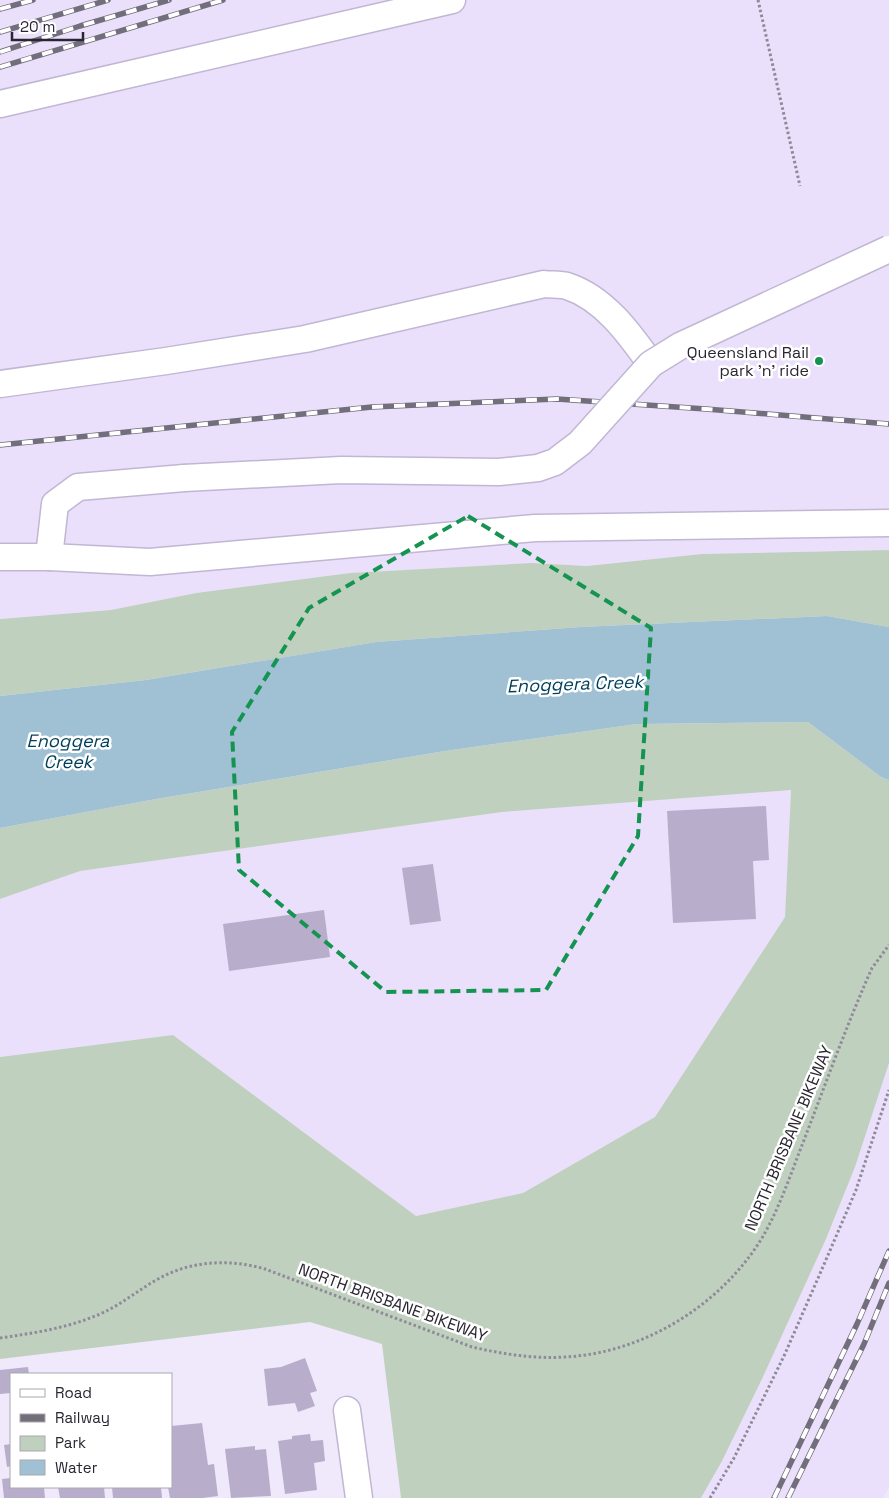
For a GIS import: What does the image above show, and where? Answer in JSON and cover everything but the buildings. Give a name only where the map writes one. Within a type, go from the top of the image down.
[{"type":"street","points":[[0,104],[452,0]]},
{"type":"street","points":[[49,556],[55,504],[78,487],[184,478],[341,470],[499,472],[538,468],[555,462],[580,443],[651,364],[680,346],[889,249]]},
{"type":"street","points":[[0,384],[304,340],[544,284],[565,286],[587,294],[627,329],[651,364]]},
{"type":"street","points":[[0,557],[49,556],[150,562],[535,528],[889,524]]},
{"type":"street","points":[[347,1410],[359,1498]]},
{"type":"path","points":[[758,0],[800,186]]},
{"type":"path","name":"NORTH BRISBANE BIKEWAY","points":[[0,1338],[67,1326],[112,1308],[172,1272],[189,1266],[224,1262],[250,1264],[272,1271],[472,1347],[498,1353],[525,1357],[567,1357],[610,1350],[652,1335],[681,1319],[716,1292],[731,1278],[761,1239],[791,1172],[872,968],[889,945]]},
{"type":"path","points":[[710,1498],[734,1458],[780,1364],[819,1276],[856,1190],[889,1090]]},
{"type":"highlighted area","points":[[468,516],[651,628],[638,836],[546,990],[386,992],[239,870],[232,732],[309,608]]},
{"type":"shaded area","points":[[0,0],[889,0],[889,550],[702,554],[587,566],[531,563],[350,573],[196,593],[111,610],[0,619]]},
{"type":"shaded area","points":[[791,789],[785,917],[655,1117],[523,1193],[416,1216],[173,1035],[0,1057],[0,899],[79,871],[502,812]]},
{"type":"shaded area","points":[[889,1063],[889,1487],[883,1498],[701,1498],[722,1461],[762,1379],[826,1239],[855,1167]]},
{"type":"green space","points":[[889,550],[889,627],[827,616],[581,627],[376,642],[146,680],[0,696],[0,619],[111,610],[196,593],[350,573],[531,563],[587,566],[702,554]]},
{"type":"green space","points":[[808,722],[881,777],[889,780],[889,1063],[855,1167],[826,1239],[762,1379],[722,1461],[701,1498],[401,1498],[382,1344],[310,1322],[0,1359],[0,1057],[173,1035],[416,1216],[523,1193],[655,1117],[785,917],[791,790],[502,812],[80,871],[0,899],[0,828],[156,799],[445,751],[637,724]]},
{"type":"water","name":"Enoggera Creek","points":[[827,616],[889,627],[889,780],[881,777],[808,722],[637,724],[445,751],[156,799],[0,828],[0,696],[146,680],[376,642],[581,627]]},
{"type":"railway","points":[[0,9],[33,0]]},
{"type":"railway","points":[[0,32],[108,0]]},
{"type":"railway","points":[[0,52],[169,0]]},
{"type":"railway","points":[[0,67],[223,0]]},
{"type":"railway","points":[[0,445],[372,407],[557,399],[889,424]]},
{"type":"railway","points":[[774,1498],[857,1324],[889,1251]]},
{"type":"railway","points":[[788,1498],[864,1344],[889,1283]]},
{"type":"place","name":"Queensland Rail park 'n' ride","points":[[819,361]]}]
